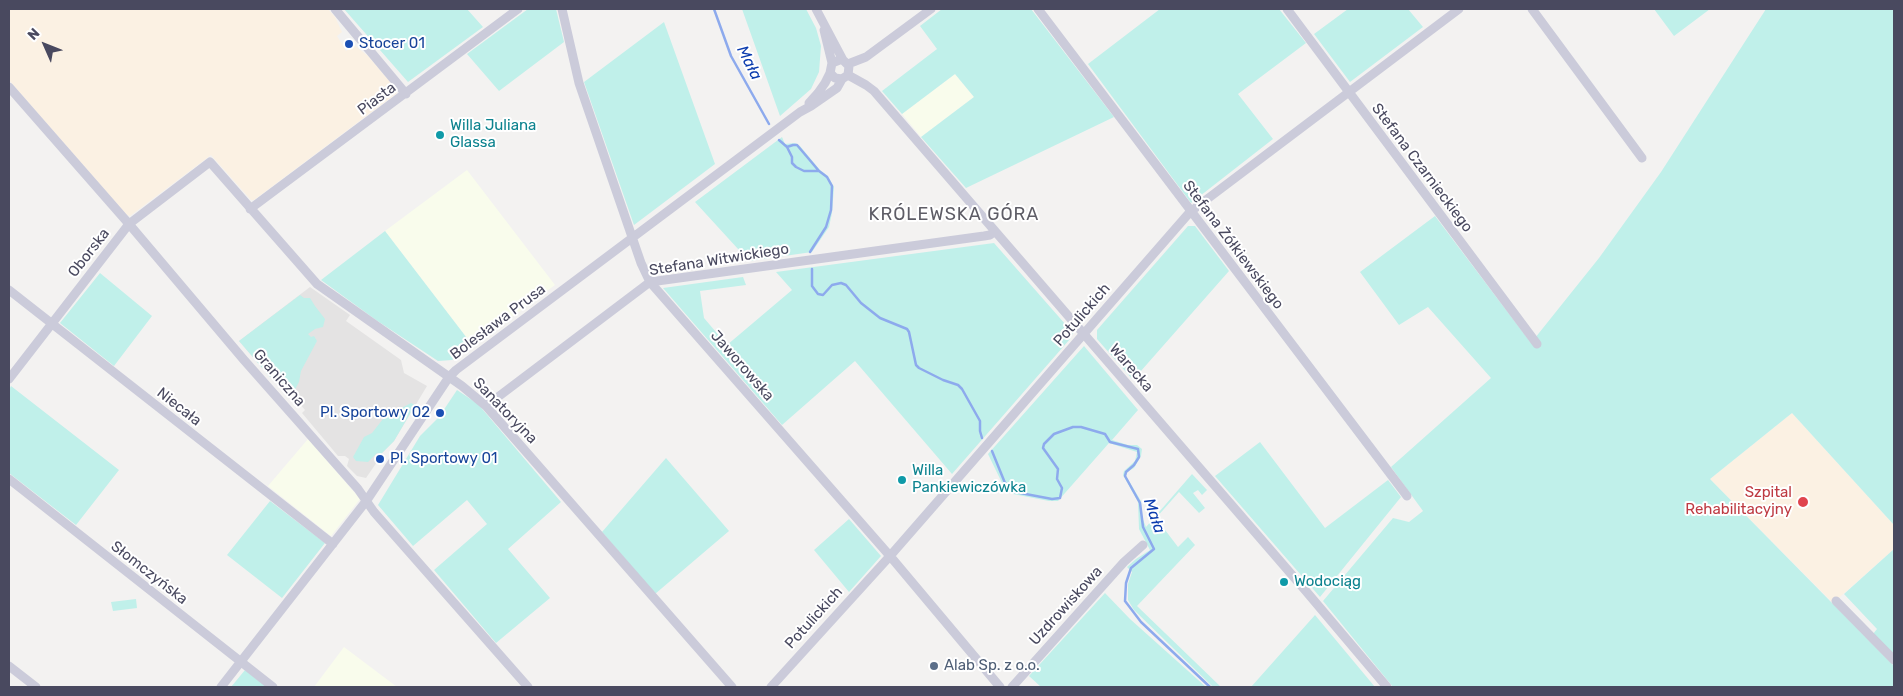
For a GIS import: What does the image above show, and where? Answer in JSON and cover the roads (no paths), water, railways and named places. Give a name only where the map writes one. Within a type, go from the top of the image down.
[{"type":"street","points":[[335,9],[406,94]]},
{"type":"street","name":"Piasta","points":[[250,209],[518,9]]},
{"type":"street","name":"Jaworowska","points":[[562,9],[579,84],[641,263],[650,282],[890,556],[1000,687]]},
{"type":"street","points":[[816,9],[850,69],[845,77],[835,78],[830,73],[832,63],[820,18]]},
{"type":"street","points":[[832,63],[838,59],[846,62],[866,57],[931,9]]},
{"type":"street","name":"Stefana Żółkiewskiego","points":[[1038,9],[1190,212],[1408,496]]},
{"type":"street","name":"Stefana Czarnieckiego","points":[[1287,9],[1537,344]]},
{"type":"street","name":"Potulickich","points":[[771,687],[890,556],[1190,212],[1459,9]]},
{"type":"street","points":[[1532,9],[1642,158]]},
{"type":"street","name":"Bolesława Prusa","points":[[800,112],[818,93],[830,73]]},
{"type":"street","name":"Bolesława Prusa","points":[[221,687],[367,500],[450,377],[463,364],[800,112],[837,88],[845,77]]},
{"type":"street","name":"Warecka","points":[[845,77],[866,85],[874,91],[1387,687]]},
{"type":"street","name":"Graniczna","points":[[9,87],[367,500],[374,512],[528,687]]},
{"type":"street","name":"Oborska","points":[[9,379],[129,224],[210,162]]},
{"type":"street","name":"Sanatoryjna","points":[[210,162],[317,284],[450,377],[486,406],[732,687]]},
{"type":"street","name":"Stefana Witwickiego","points":[[486,406],[650,282],[984,236],[990,235],[994,231]]},
{"type":"street","name":"Niecała","points":[[9,290],[333,544]]},
{"type":"street","name":"Słomczyńska","points":[[9,479],[272,687]]},
{"type":"street","name":"Uzdrowiskowa","points":[[1012,687],[1124,562],[1143,545]]},
{"type":"street","points":[[1836,601],[1894,660]]},
{"type":"street","points":[[9,666],[36,687]]},
{"type":"waterway","name":"Mała","points":[[714,9],[731,56],[769,124]]},
{"type":"waterway","name":"Mała","points":[[779,140],[787,147],[792,157],[792,163],[796,167],[804,171],[819,171],[827,177],[832,186],[831,210],[826,227],[810,252]]},
{"type":"waterway","name":"Mała","points":[[787,147],[797,145],[819,171]]},
{"type":"waterway","name":"Mała","points":[[812,269],[812,286],[818,294],[823,295],[832,285],[841,283],[846,285],[861,303],[880,318],[907,329],[916,365],[943,380],[958,385],[962,389],[980,421],[982,438]]},
{"type":"waterway","name":"Mała","points":[[992,451],[1005,483],[1015,492],[1052,499],[1060,498],[1062,488],[1057,479],[1058,469],[1043,448],[1044,444],[1054,434],[1073,427],[1081,427],[1105,434],[1110,442],[1138,449],[1139,457],[1126,472],[1125,476],[1140,503],[1143,527],[1154,549],[1131,568],[1126,583],[1125,601],[1141,622],[1210,687]]},
{"type":"place","name":"Stocer 01","points":[[349,44]]},
{"type":"place","name":"Willa Juliana Glassa","points":[[440,135]]},
{"type":"place","name":"Pl. Sportowy 02","points":[[440,413]]},
{"type":"place","name":"Pl. Sportowy 01","points":[[380,459]]},
{"type":"place","name":"Willa Pankiewiczówka","points":[[902,480]]},
{"type":"place","name":"Szpital Rehabilitacyjny","points":[[1803,502]]},
{"type":"place","name":"Wodociąg","points":[[1284,582]]},
{"type":"place","name":"Alab Sp. z o.o.","points":[[934,666]]},
{"type":"district","name":"KRÓLEWSKA GÓRA","points":[[954,215]]}]
